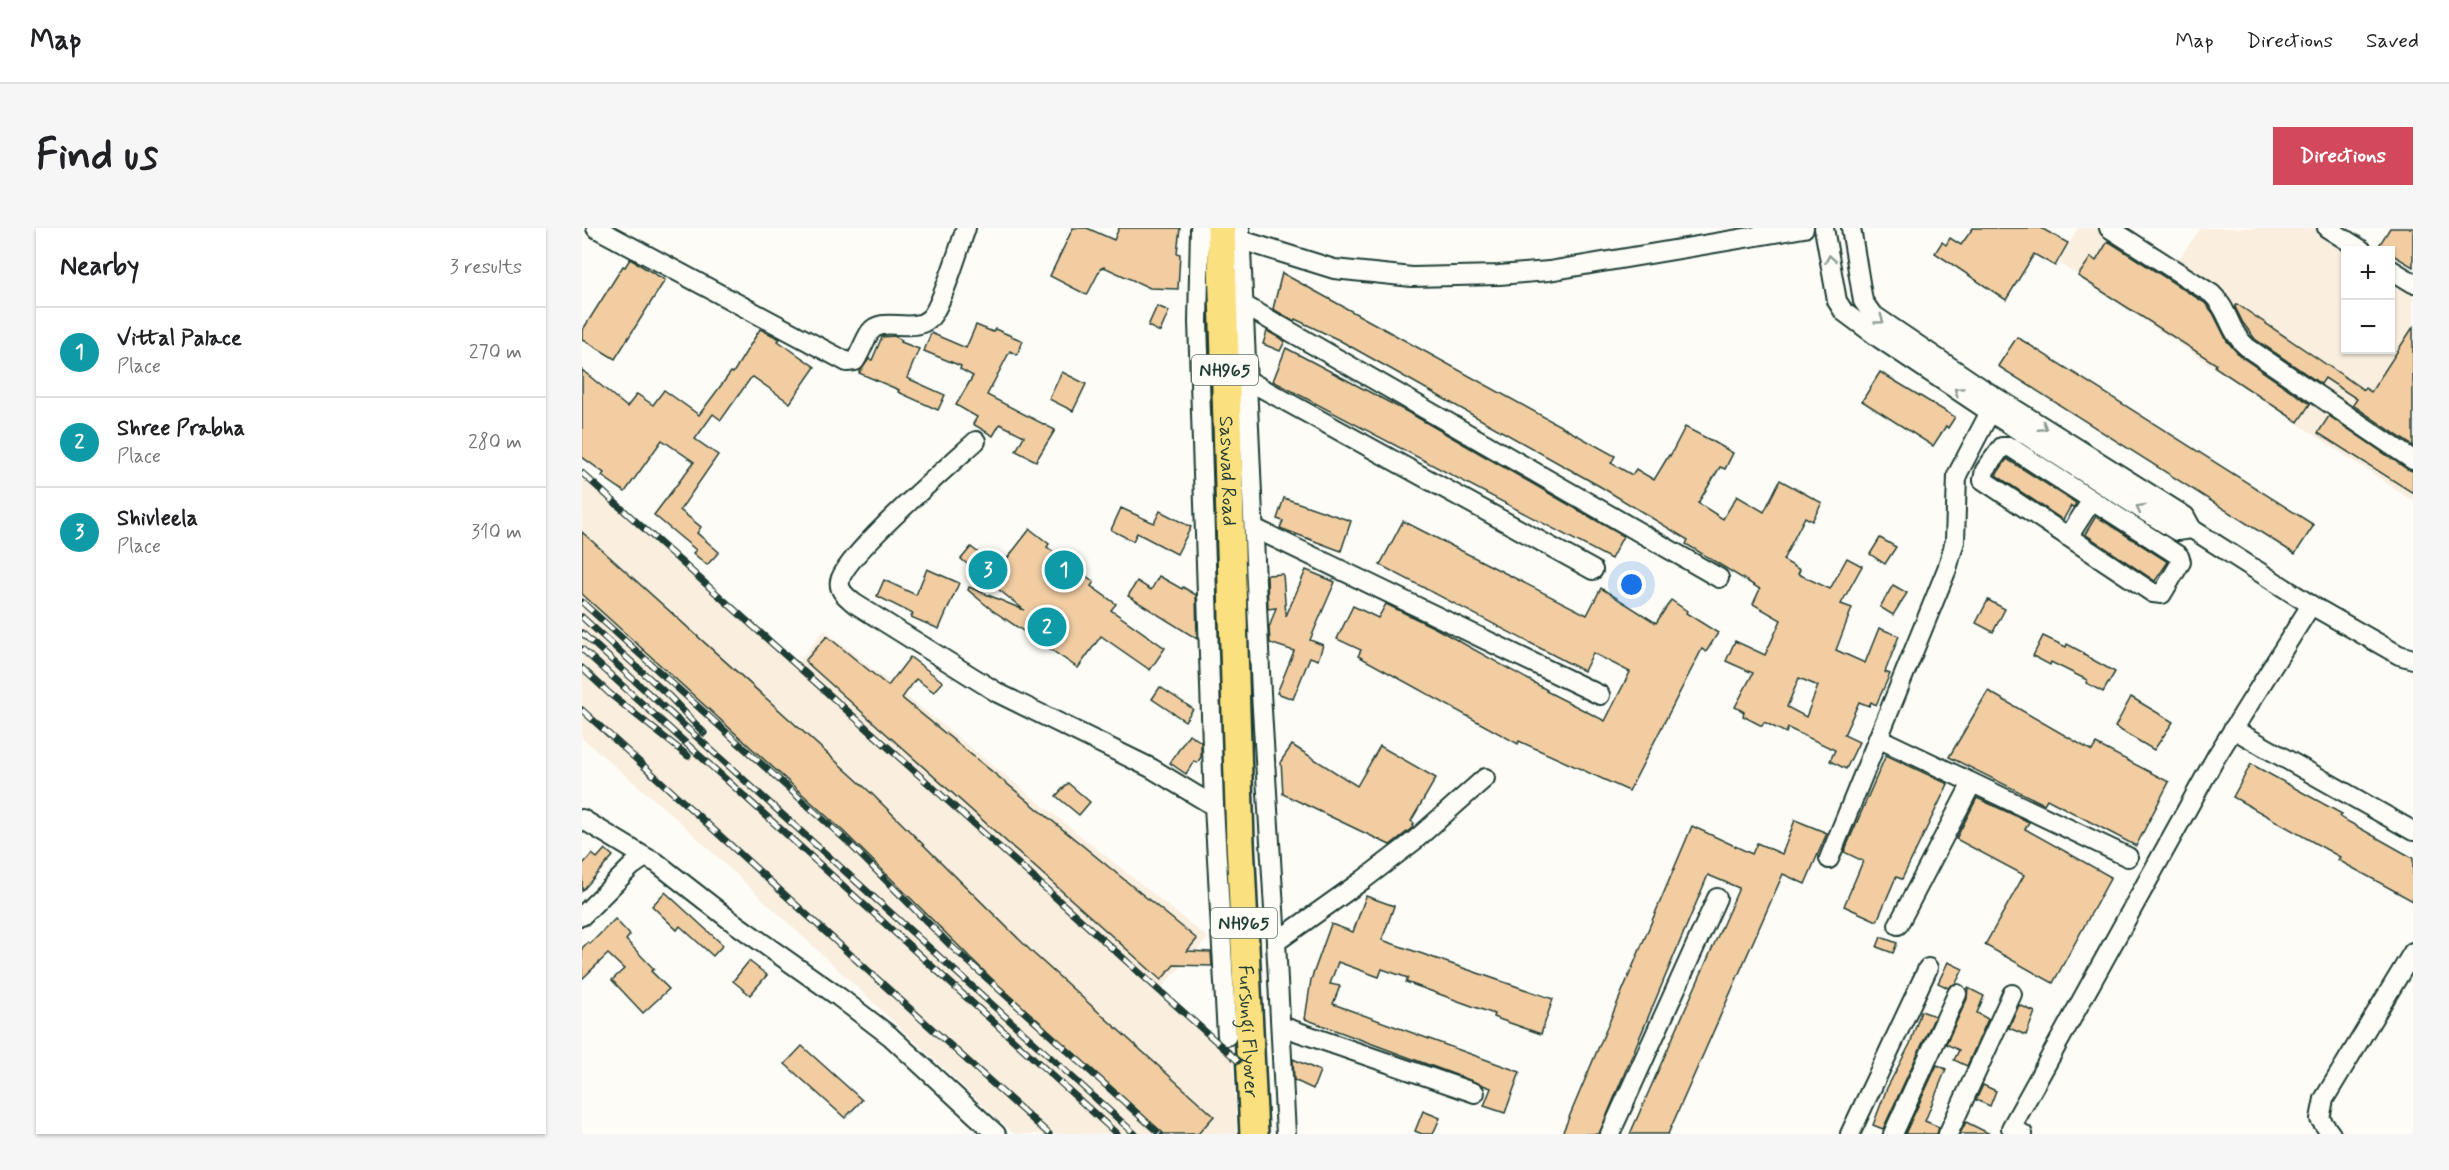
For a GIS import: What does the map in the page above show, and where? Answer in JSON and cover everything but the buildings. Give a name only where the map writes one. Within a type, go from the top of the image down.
[{"type":"highway","name":"Saswad Road","points":[[1234,232],[1236,712]]},
{"type":"highway","name":"Fursungi Flyover","points":[[1236,712],[1254,1134]]},
{"type":"street","points":[[596,228],[847,362],[855,361],[870,331],[877,326],[920,325],[930,318],[942,296],[966,228]]},
{"type":"street","points":[[1200,228],[1198,322],[1214,806],[1227,1036]]},
{"type":"street","points":[[1286,1134],[1261,693],[1244,305],[1234,232],[1334,269],[1412,277],[1549,272],[1801,228]]},
{"type":"street","points":[[1824,228],[1841,309],[1879,338],[2097,482],[2177,531],[2192,529]]},
{"type":"street","points":[[1851,228],[1863,301],[1872,314],[1983,389],[2185,516],[2192,529],[2311,605],[2399,655],[2413,659]]},
{"type":"street","points":[[2109,228],[2212,294],[2222,303],[2232,331],[2248,348],[2413,460]]},
{"type":"street","points":[[2327,228],[2356,246]]},
{"type":"street","points":[[2395,272],[2413,283]]},
{"type":"street","points":[[1244,305],[1719,579]]},
{"type":"street","points":[[1247,380],[1593,570]]},
{"type":"street","points":[[1829,859],[1947,569],[1955,541],[1957,475],[1990,412]]},
{"type":"street","points":[[976,441],[860,549],[843,571],[839,582],[842,593],[854,603],[998,693],[1151,768],[1214,806]]},
{"type":"street","points":[[2002,447],[2010,447],[2089,499],[2179,556],[2181,562],[2162,594],[2153,593],[1983,480],[1985,470],[2002,447]]},
{"type":"street","points":[[2068,537],[2097,482]]},
{"type":"street","points":[[1254,528],[1600,695]]},
{"type":"street","points":[[2014,1132],[2233,729],[2311,605]]},
{"type":"street","points":[[2233,729],[2413,831]]},
{"type":"street","points":[[1878,738],[2128,857]]},
{"type":"street","points":[[1276,942],[1414,841],[1485,778]]},
{"type":"street","points":[[1898,925],[1972,783]]},
{"type":"street","points":[[582,819],[672,873],[730,920],[839,997],[890,1036],[996,1134]]},
{"type":"street","points":[[582,916],[632,866],[645,857]]},
{"type":"street","points":[[1610,1134],[1717,898]]},
{"type":"street","points":[[2331,1134],[2320,1119],[2324,1099],[2413,952]]},
{"type":"street","points":[[1850,1134],[1928,968]]},
{"type":"street","points":[[1893,1134],[1957,994]]},
{"type":"street","points":[[1947,1134],[2012,994]]},
{"type":"street","points":[[1281,1026],[1475,1093]]},
{"type":"shaded area","points":[[2078,228],[2127,228],[2178,260],[2201,228],[2321,228],[2350,246],[2341,246],[2341,354],[2395,354],[2395,276],[2413,287],[2413,501],[2059,263]]},
{"type":"shaded area","points":[[582,469],[796,666],[824,630],[1208,938],[1161,988],[1233,1060],[1237,1134],[1014,1134],[678,820],[582,738]]},
{"type":"railway","points":[[582,473],[1238,1061]]},
{"type":"railway","points":[[582,602],[847,841],[950,945],[1160,1134]]},
{"type":"railway","points":[[582,617],[669,696],[704,733]]},
{"type":"railway","points":[[582,633],[1135,1134]]},
{"type":"railway","points":[[582,649],[1117,1134]]},
{"type":"railway","points":[[582,668],[610,694],[688,756]]},
{"type":"railway","points":[[582,710],[1049,1134]]},
{"type":"place","name":"Shivleela","points":[[988,570]]},
{"type":"place","name":"Vittal Palace","points":[[1064,570]]},
{"type":"place","name":"Shree Prabha","points":[[1047,627]]}]
